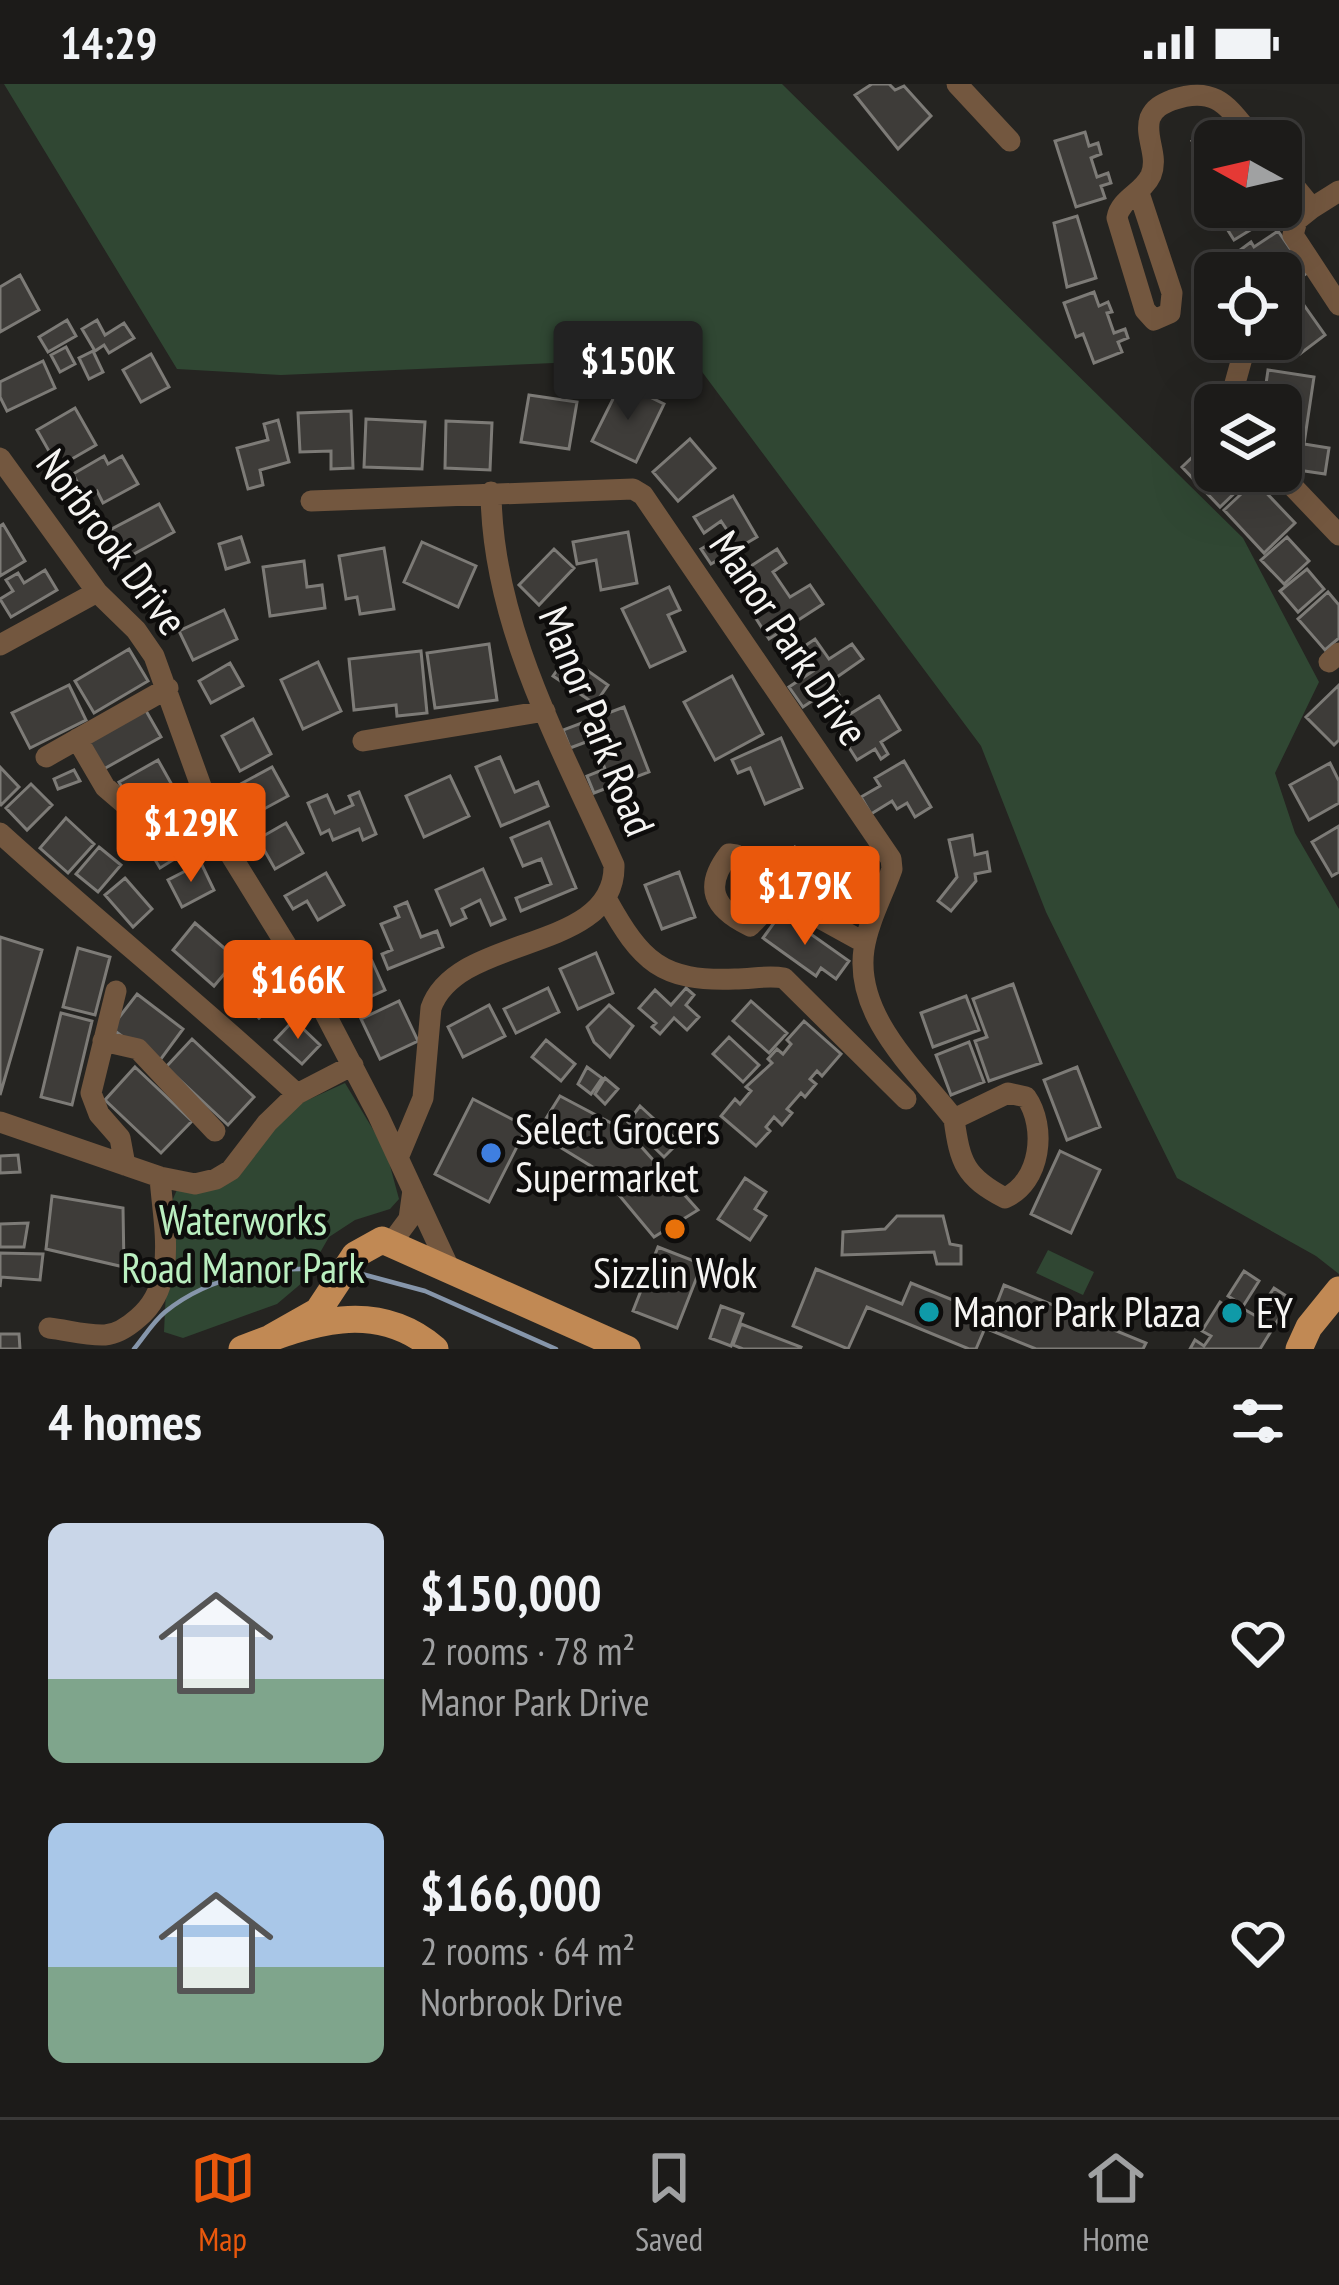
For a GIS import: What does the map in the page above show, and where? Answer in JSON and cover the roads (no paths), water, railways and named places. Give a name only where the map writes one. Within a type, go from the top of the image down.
[{"type":"main road","points":[[272,1337],[318,1312],[355,1255],[372,1243],[392,1242],[610,1349]]},
{"type":"main road","points":[[341,1279],[336,1299],[435,1349]]},
{"type":"main road","points":[[1299,1349],[1309,1327],[1339,1290]]},
{"type":"main road","points":[[540,1313],[627,1349]]},
{"type":"main road","points":[[242,1349],[328,1320],[393,1324]]},
{"type":"street","points":[[957,84],[1010,141]]},
{"type":"street","points":[[1139,193],[1172,293],[1170,313],[1160,320],[1144,310],[1117,218],[1120,206],[1139,193],[1154,169],[1149,122],[1157,107],[1166,103],[1187,95],[1212,94],[1239,120]]},
{"type":"street","points":[[1339,191],[1297,220],[1293,235],[1339,305]]},
{"type":"street","points":[[1302,196],[1312,208]]},
{"type":"street","name":"Norbrook Drive","points":[[0,458],[97,592],[136,630],[154,656],[219,836],[306,977],[353,1065],[450,1270]]},
{"type":"street","name":"Manor Park Drive","points":[[311,501],[633,489],[650,502],[891,859],[892,869],[865,943],[866,997],[876,1018],[954,1119]]},
{"type":"street","name":"Manor Park Road","points":[[398,1158],[423,1098],[431,1007],[445,982],[589,916],[607,900],[614,865],[514,630],[497,565],[491,492]]},
{"type":"street","points":[[1298,492],[1339,535]]},
{"type":"street","points":[[0,645],[97,592]]},
{"type":"street","points":[[46,757],[168,688]]},
{"type":"street","points":[[363,741],[545,711]]},
{"type":"street","points":[[77,739],[105,787],[126,805]]},
{"type":"street","points":[[0,833],[297,1094]]},
{"type":"street","points":[[780,895],[865,943]]},
{"type":"street","points":[[607,900],[645,960],[671,974],[717,980],[784,978],[906,1099]]},
{"type":"street","points":[[116,991],[91,1094],[99,1114],[120,1138],[125,1165]]},
{"type":"street","points":[[103,1041],[138,1049],[214,1131]]},
{"type":"street","points":[[0,1122],[160,1177],[195,1184],[216,1180],[231,1170],[266,1123],[297,1094],[353,1065]]},
{"type":"street","points":[[1008,1093],[1026,1097],[1038,1119],[1040,1136],[1037,1154],[1014,1195],[1006,1198],[973,1177],[959,1156],[954,1119],[1008,1093]]},
{"type":"street","points":[[49,1328],[107,1335],[128,1327],[145,1312],[164,1274],[160,1177]]},
{"type":"street","points":[[392,1242],[410,1219],[413,1190]]},
{"type":"waterway","points":[[134,1349],[165,1312],[224,1280],[290,1269],[335,1271]]},
{"type":"waterway","points":[[358,1273],[425,1291],[556,1349]]},
{"type":"place","name":"Select Grocers Supermarket","points":[[491,1153]]},
{"type":"place","name":"Sizzlin Wok","points":[[675,1229]]},
{"type":"place","name":"Manor Park Plaza","points":[[929,1312]]},
{"type":"place","name":"EY","points":[[1232,1313]]},
{"type":"park label","name":"Waterworks Road Manor Park","points":[[243,1244]]}]
